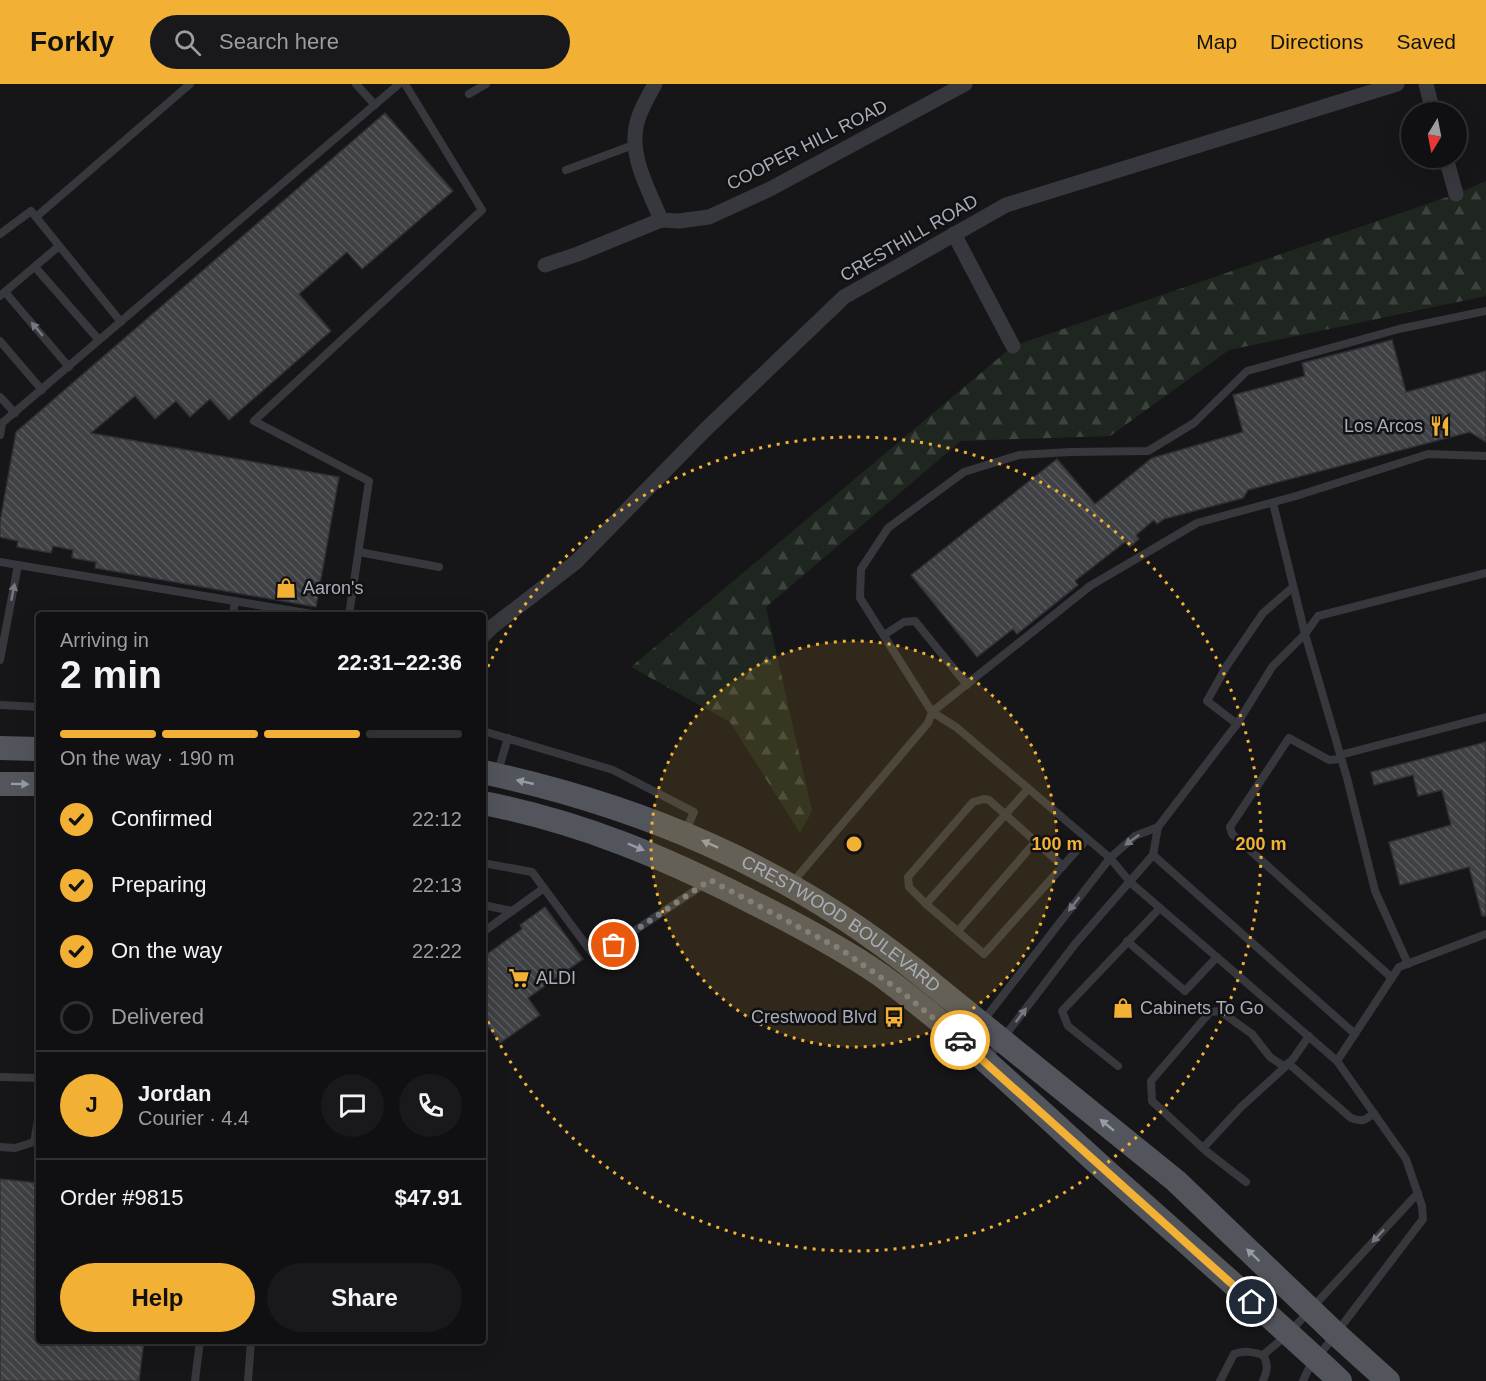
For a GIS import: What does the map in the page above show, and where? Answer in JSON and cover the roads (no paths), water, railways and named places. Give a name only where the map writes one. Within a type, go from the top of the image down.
[{"type":"main road","points":[[0,748],[36,749]]},
{"type":"main road","points":[[0,764],[36,763]]},
{"type":"main road","name":"CRESTWOOD BOULEVARD","points":[[490,774],[599,802],[684,833],[791,885],[876,938],[972,1033],[985,1062],[1340,1381]]},
{"type":"main road","points":[[0,783],[36,784]]},
{"type":"main road","name":"CRESTWOOD BOULEVARD","points":[[486,804],[569,824],[609,837],[710,880],[842,950],[903,993],[972,1033],[1002,1040],[1176,1181],[1388,1381]]},
{"type":"main road","points":[[670,862],[684,833]]},
{"type":"street","points":[[656,84],[644,104],[636,127],[636,156],[662,220]]},
{"type":"street","name":"COOPER HILL ROAD","points":[[545,265],[662,220],[679,221],[709,216],[770,189],[964,84]]},
{"type":"street","name":"CRESTHILL ROAD","points":[[486,633],[576,562],[705,430],[844,297],[1006,205],[1396,84]]},
{"type":"street","points":[[1426,84],[1430,102]]},
{"type":"street","points":[[1449,168],[1456,194]]},
{"type":"street","points":[[954,234],[1013,346]]},
{"type":"lane","points":[[36,217],[190,84]]},
{"type":"lane","points":[[356,84],[375,105]]},
{"type":"lane","points":[[0,432],[2,423],[399,84]]},
{"type":"lane","points":[[349,612],[369,481],[254,421],[482,210],[405,84]]},
{"type":"lane","points":[[469,94],[486,84]]},
{"type":"lane","points":[[566,170],[636,144]]},
{"type":"lane","points":[[0,234],[31,211],[121,322]]},
{"type":"lane","points":[[59,246],[3,294],[69,367]]},
{"type":"lane","points":[[35,267],[99,340]]},
{"type":"lane","points":[[1303,1381],[1316,1359],[1423,1219],[1422,1206],[1406,1159],[1337,1061],[1131,883],[1110,858],[956,727],[932,712],[860,598],[861,569],[888,528],[964,472],[1019,455],[1148,451],[1194,423],[1247,371],[1399,329],[1486,311]]},
{"type":"lane","points":[[0,341],[42,390]]},
{"type":"lane","points":[[0,397],[15,413]]},
{"type":"lane","points":[[791,885],[928,723],[932,712],[1090,586],[1197,523],[1273,503],[1428,454],[1486,456]]},
{"type":"lane","points":[[1273,503],[1305,634],[1341,757],[1376,891],[1408,964]]},
{"type":"lane","points":[[359,552],[439,567]]},
{"type":"lane","points":[[0,562],[300,612]]},
{"type":"lane","points":[[0,660],[18,565]]},
{"type":"lane","points":[[985,1062],[1075,945],[1153,855],[1158,827],[1237,723],[1272,667],[1305,634],[1318,616],[1486,573]]},
{"type":"lane","points":[[1237,723],[1206,701],[1263,613],[1293,587]]},
{"type":"lane","points":[[233,612],[235,601]]},
{"type":"lane","points":[[884,635],[904,622],[915,621],[968,684]]},
{"type":"lane","points":[[0,705],[36,707]]},
{"type":"lane","points":[[1392,978],[1232,834],[1230,827],[1289,738],[1329,760],[1486,717]]},
{"type":"lane","points":[[486,732],[614,770],[694,812],[684,833]]},
{"type":"lane","points":[[490,774],[508,738]]},
{"type":"lane","points":[[926,904],[1028,789]]},
{"type":"lane","points":[[1063,866],[1006,814],[989,800],[984,799],[973,802],[907,880],[909,887],[926,904],[984,954],[1063,866],[1087,839]]},
{"type":"lane","points":[[972,1033],[1110,858],[1135,836],[1158,827]]},
{"type":"lane","points":[[958,931],[1036,841]]},
{"type":"lane","points":[[1153,855],[1355,1034]]},
{"type":"lane","points":[[486,864],[532,872],[595,957],[710,880]]},
{"type":"lane","points":[[486,930],[544,888]]},
{"type":"lane","points":[[486,906],[512,911]]},
{"type":"lane","points":[[1118,1066],[1068,1026],[1062,1011],[1160,908]]},
{"type":"lane","points":[[1337,1061],[1400,967],[1486,934]]},
{"type":"lane","points":[[1127,941],[1185,991],[1217,957]]},
{"type":"lane","points":[[1246,1182],[1203,1148],[1152,1101],[1151,1081],[1210,1012],[1220,1011],[1252,1034],[1270,1057],[1287,1065],[1351,1118],[1366,1120],[1374,1113]]},
{"type":"lane","points":[[1203,1148],[1241,1107],[1287,1065],[1309,1036]]},
{"type":"lane","points":[[0,1077],[36,1078]]},
{"type":"lane","points":[[0,1147],[15,1148],[34,1142],[36,1131]]},
{"type":"lane","points":[[1263,1355],[1311,1310],[1418,1193]]},
{"type":"lane","points":[[195,1381],[200,1344]]},
{"type":"lane","points":[[248,1381],[251,1344]]},
{"type":"lane","points":[[1220,1381],[1234,1354],[1240,1352],[1263,1355],[1268,1363],[1263,1381]]},
{"type":"place","name":"Los Arcos","points":[[1440,426]]},
{"type":"place","name":"Aaron's","points":[[286,588]]},
{"type":"place","name":"ALDI","points":[[519,978]]},
{"type":"place","name":"Cabinets To Go","points":[[1123,1008]]},
{"type":"place","name":"Crestwood Blvd","points":[[894,1017]]}]
